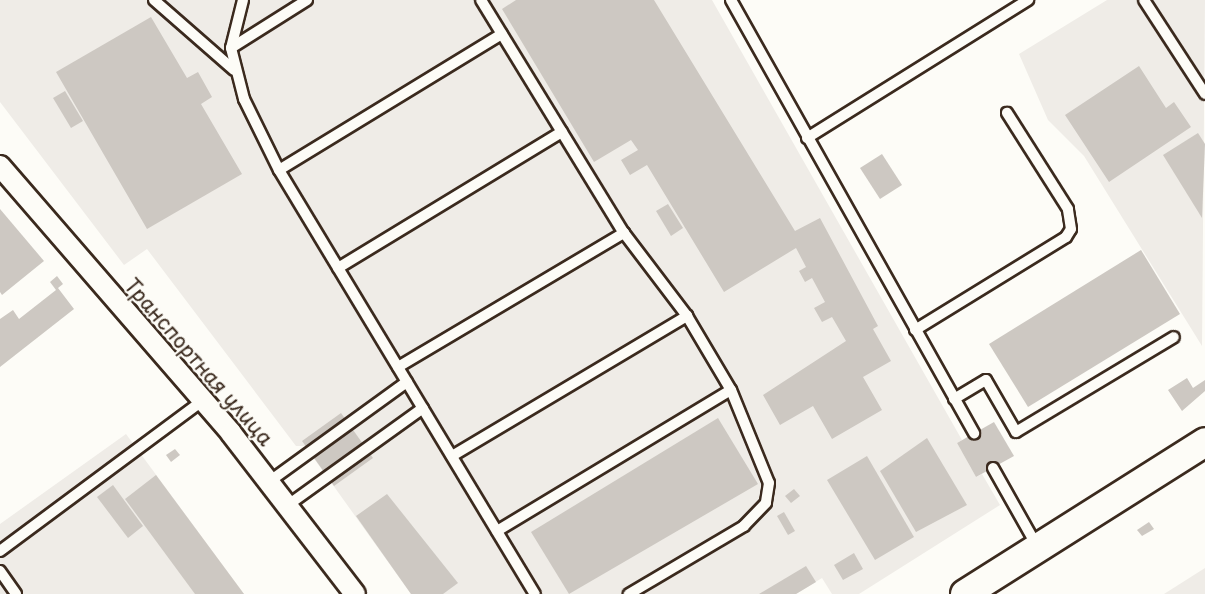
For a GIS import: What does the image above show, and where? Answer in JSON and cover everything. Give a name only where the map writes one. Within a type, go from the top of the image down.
[{"type":"main road","points":[[965,594],[1205,442]]},
{"type":"street","name":"Транспортная улица","points":[[0,166],[203,400],[270,481],[355,594]]},
{"type":"lane","points":[[154,0],[234,70]]},
{"type":"lane","points":[[243,0],[231,48],[234,70],[279,170],[535,594]]},
{"type":"lane","points":[[231,48],[307,0]]},
{"type":"lane","points":[[481,0],[624,233],[687,316],[731,390],[769,483],[765,503],[744,526],[629,594]]},
{"type":"lane","points":[[731,0],[974,433]]},
{"type":"lane","points":[[807,138],[1028,0]]},
{"type":"lane","points":[[1144,0],[1205,94]]},
{"type":"lane","points":[[279,170],[502,34]]},
{"type":"lane","points":[[915,330],[1066,237],[1071,229],[1068,209],[1007,113]]},
{"type":"lane","points":[[338,268],[562,132]]},
{"type":"lane","points":[[398,367],[624,233]]},
{"type":"lane","points":[[452,456],[687,316]]},
{"type":"lane","points":[[954,399],[986,380],[1016,432],[1174,337]]},
{"type":"lane","points":[[270,481],[407,382]]},
{"type":"lane","points":[[497,531],[731,390]]},
{"type":"lane","points":[[0,551],[203,400]]},
{"type":"lane","points":[[288,505],[423,408]]},
{"type":"lane","points":[[993,468],[1038,548]]},
{"type":"lane","points":[[0,571],[16,594]]},
{"type":"shaded area","points":[[0,0],[712,0],[962,440],[957,443],[976,477],[982,474],[1000,505],[859,594],[832,594],[822,578],[796,594],[411,594],[305,446],[296,446],[147,249],[124,265],[0,102]]},
{"type":"shaded area","points":[[1107,0],[1205,0],[1202,346],[1084,156],[1048,120],[1019,54]]},
{"type":"shaded area","points":[[126,434],[244,594],[0,594],[0,524]]},
{"type":"shaded area","points":[[1205,568],[1205,594],[1164,594]]},
{"type":"building","points":[[516,0],[654,0],[795,231],[820,218],[878,326],[873,329],[891,361],[863,377],[882,410],[832,439],[813,406],[780,425],[763,395],[846,341],[832,317],[822,322],[814,308],[825,302],[812,278],[805,282],[799,271],[806,267],[796,248],[724,292],[647,165],[630,175],[621,160],[638,150],[631,140],[594,162],[502,9]]},
{"type":"building","points":[[151,17],[187,78],[198,72],[212,97],[201,104],[242,174],[147,229],[56,72]]},
{"type":"building","points":[[1139,66],[1166,108],[1174,102],[1191,127],[1109,182],[1065,115]]},
{"type":"building","points":[[65,91],[83,121],[71,128],[53,98]]},
{"type":"building","points":[[1198,133],[1205,144],[1202,218],[1163,155]]},
{"type":"building","points":[[882,154],[902,185],[880,199],[860,168]]},
{"type":"building","points":[[668,204],[683,228],[671,236],[656,211]]},
{"type":"building","points":[[0,209],[44,261],[2,295],[0,292]]},
{"type":"building","points":[[1141,250],[1180,314],[1028,407],[989,344]]},
{"type":"building","points":[[57,276],[63,284],[58,288],[74,309],[0,367],[0,319],[13,310],[19,319],[56,290],[50,282]]},
{"type":"building","points":[[1187,378],[1193,388],[1205,380],[1205,391],[1182,411],[1168,390]]},
{"type":"building","points":[[341,413],[373,458],[334,486],[302,441]]},
{"type":"building","points":[[718,418],[758,484],[569,594],[531,532]]},
{"type":"building","points":[[994,422],[1014,456],[976,477],[957,443]]},
{"type":"building","points":[[927,438],[967,505],[916,532],[880,471]]},
{"type":"building","points":[[175,449],[180,455],[171,462],[166,455]]},
{"type":"building","points":[[867,456],[914,537],[875,560],[827,480]]},
{"type":"building","points":[[156,475],[244,594],[195,594],[125,499]]},
{"type":"building","points":[[113,485],[143,526],[128,538],[97,497]]},
{"type":"building","points":[[794,489],[800,496],[791,503],[785,496]]},
{"type":"building","points":[[387,494],[458,583],[443,594],[411,594],[356,516]]},
{"type":"building","points":[[784,512],[795,531],[788,535],[777,516]]},
{"type":"building","points":[[1149,522],[1154,529],[1142,536],[1137,530]]},
{"type":"building","points":[[854,553],[863,569],[843,580],[834,565]]},
{"type":"building","points":[[806,566],[816,582],[796,594],[759,594]]}]
